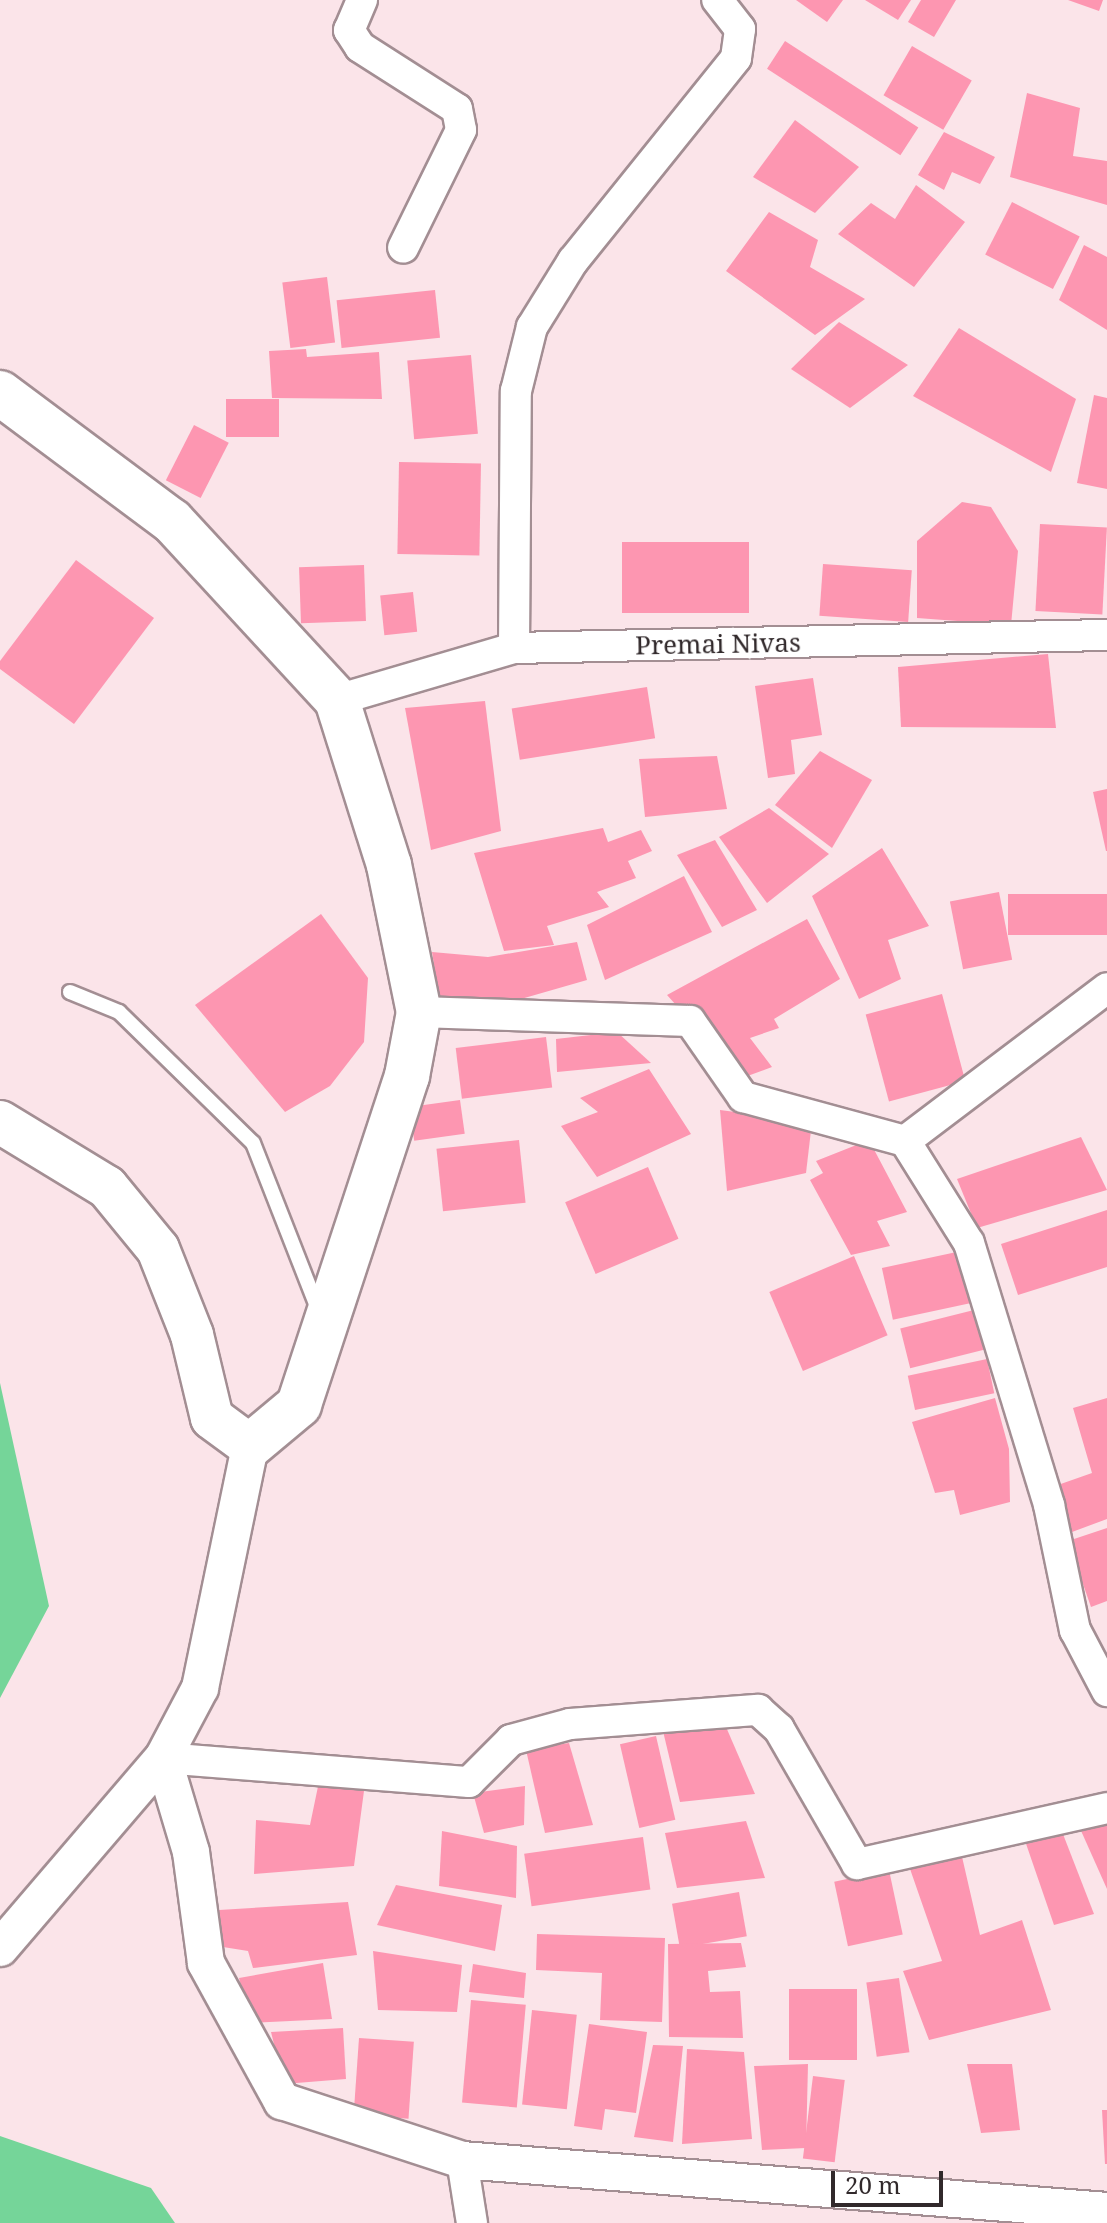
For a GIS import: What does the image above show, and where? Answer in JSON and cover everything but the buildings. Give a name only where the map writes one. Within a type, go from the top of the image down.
[{"type":"main road","points":[[0,393],[172,521],[337,700],[389,865],[419,1012],[407,1076],[299,1405],[250,1446],[212,1418],[192,1335],[158,1249],[107,1187],[0,1122]]},
{"type":"street","points":[[362,0],[349,30],[360,47],[457,109],[461,130],[403,248]]},
{"type":"street","points":[[514,648],[516,391],[532,327],[573,261],[736,58],[740,29],[717,0]]},
{"type":"street","name":"Premai Nivas","points":[[337,700],[514,648],[1107,635]]},
{"type":"street","points":[[905,1141],[1107,988]]},
{"type":"street","points":[[419,1012],[690,1021],[743,1097],[905,1141],[969,1243],[1049,1505],[1075,1630],[1107,1691]]},
{"type":"street","points":[[0,1948],[163,1758],[200,1688],[250,1446]]},
{"type":"street","points":[[163,1758],[469,1782],[511,1740],[570,1724],[758,1710],[779,1729],[857,1864],[1107,1808]]},
{"type":"street","points":[[163,1758],[191,1852],[206,1963],[282,2101],[462,2160],[1085,2214]]},
{"type":"street","points":[[462,2160],[472,2223]]},
{"type":"lane","points":[[70,992],[119,1012],[253,1143],[324,1323]]},
{"type":"green space","points":[[0,1383],[49,1606],[0,1698]]},
{"type":"green space","points":[[0,2136],[151,2188],[175,2223],[0,2223]]}]
